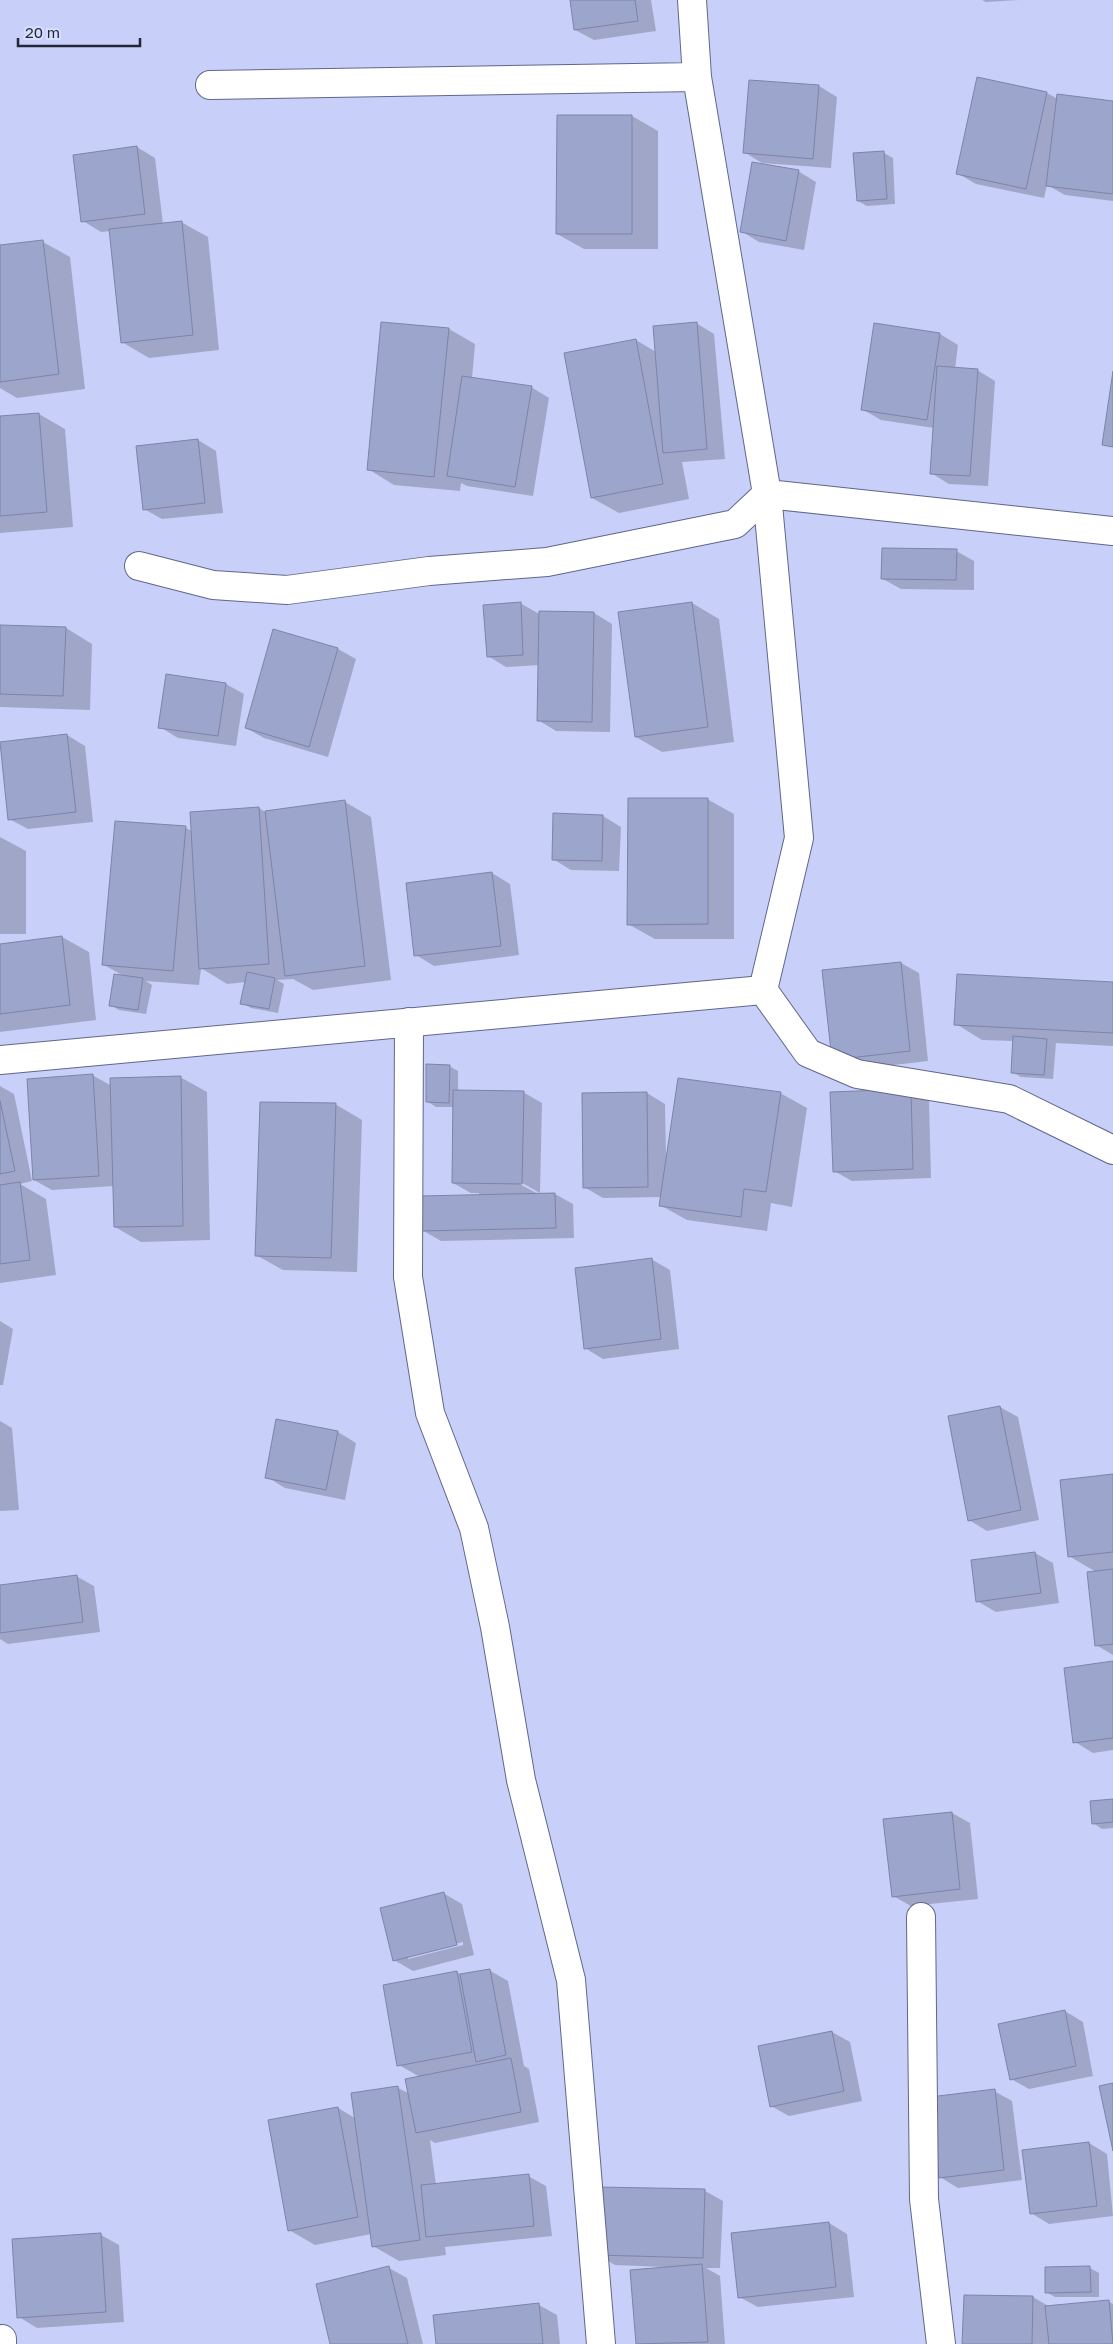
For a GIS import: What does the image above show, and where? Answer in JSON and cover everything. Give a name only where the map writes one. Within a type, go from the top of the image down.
[{"type":"street","points":[[692,0],[696,77],[767,494],[798,838],[763,990],[808,1053],[857,1074],[1010,1099],[1113,1150]]},
{"type":"street","points":[[210,85],[696,77]]},
{"type":"street","points":[[139,566],[213,585],[287,590],[429,571],[547,562],[735,524],[767,494],[1113,531]]},
{"type":"street","points":[[0,1060],[763,990]]},
{"type":"street","points":[[409,1022],[408,1276],[430,1413],[474,1528],[495,1626],[521,1780],[571,1980],[601,2344]]},
{"type":"street","points":[[921,1917],[924,2199],[941,2344]]},
{"type":"building","points":[[570,0],[635,0],[638,21],[574,30]]},
{"type":"building","points":[[977,77],[1047,92],[1026,189],[956,174]]},
{"type":"building","points":[[749,80],[819,85],[813,159],[743,153]]},
{"type":"building","points":[[1057,94],[1113,101],[1113,194],[1046,186]]},
{"type":"building","points":[[557,115],[632,115],[632,234],[556,234]]},
{"type":"building","points":[[137,146],[145,214],[81,222],[73,155]]},
{"type":"building","points":[[884,151],[887,199],[857,201],[853,153]]},
{"type":"building","points":[[752,162],[799,170],[786,241],[740,232]]},
{"type":"building","points":[[182,221],[193,335],[121,343],[109,229]]},
{"type":"building","points":[[43,240],[59,374],[0,382],[0,245]]},
{"type":"building","points":[[381,322],[449,328],[434,477],[367,470]]},
{"type":"building","points":[[697,322],[707,449],[663,453],[653,326]]},
{"type":"building","points":[[874,323],[940,333],[927,420],[861,410]]},
{"type":"building","points":[[636,339],[663,484],[591,498],[564,353]]},
{"type":"building","points":[[937,366],[978,369],[970,476],[930,474]]},
{"type":"building","points":[[1113,371],[1113,447],[1102,445]]},
{"type":"building","points":[[462,376],[532,386],[515,487],[447,476]]},
{"type":"building","points":[[39,413],[47,512],[0,516],[0,416]]},
{"type":"building","points":[[198,439],[205,503],[143,510],[136,446]]},
{"type":"building","points":[[882,548],[957,549],[956,580],[881,579]]},
{"type":"building","points":[[521,602],[523,655],[487,657],[483,605]]},
{"type":"building","points":[[692,602],[708,727],[635,737],[618,612]]},
{"type":"building","points":[[539,611],[594,612],[592,722],[537,721]]},
{"type":"building","points":[[0,625],[66,627],[63,696],[0,694]]},
{"type":"building","points":[[273,629],[338,648],[309,747],[245,728]]},
{"type":"building","points":[[166,674],[226,683],[218,736],[158,728]]},
{"type":"building","points":[[67,734],[76,812],[8,820],[0,742]]},
{"type":"building","points":[[628,798],[708,798],[708,924],[627,925]]},
{"type":"building","points":[[345,800],[365,966],[285,976],[265,811]]},
{"type":"building","points":[[259,807],[269,964],[199,969],[190,812]]},
{"type":"building","points":[[553,813],[603,815],[602,861],[552,860]]},
{"type":"building","points":[[115,821],[186,826],[173,971],[102,965]]},
{"type":"building","points":[[492,872],[501,946],[414,956],[406,883]]},
{"type":"building","points":[[62,936],[70,1005],[0,1014],[0,944]]},
{"type":"building","points":[[901,962],[910,1051],[832,1060],[822,970]]},
{"type":"building","points":[[247,972],[275,978],[269,1009],[240,1004]]},
{"type":"building","points":[[114,974],[143,978],[138,1010],[109,1006]]},
{"type":"building","points":[[957,974],[1113,982],[1113,1033],[954,1025]]},
{"type":"building","points":[[1013,1036],[1047,1039],[1044,1075],[1011,1073]]},
{"type":"building","points":[[426,1064],[450,1065],[449,1103],[426,1102]]},
{"type":"building","points":[[93,1074],[99,1176],[33,1180],[27,1079]]},
{"type":"building","points":[[181,1076],[183,1226],[114,1227],[110,1078]]},
{"type":"building","points":[[678,1078],[781,1092],[766,1192],[744,1189],[741,1217],[659,1206]]},
{"type":"building","points":[[911,1089],[913,1169],[833,1172],[830,1092]]},
{"type":"building","points":[[453,1090],[524,1091],[522,1184],[452,1183]]},
{"type":"building","points":[[647,1092],[648,1187],[583,1188],[582,1093]]},
{"type":"building","points":[[0,1101],[15,1171],[0,1174]]},
{"type":"building","points":[[260,1102],[336,1103],[331,1258],[255,1256]]},
{"type":"building","points":[[20,1182],[30,1260],[0,1264],[0,1185]]},
{"type":"building","points":[[555,1193],[556,1228],[421,1231],[420,1196]]},
{"type":"building","points":[[652,1258],[661,1339],[584,1349],[575,1268]]},
{"type":"building","points":[[1000,1406],[1021,1510],[968,1521],[948,1416]]},
{"type":"building","points":[[276,1419],[338,1431],[326,1490],[265,1478]]},
{"type":"building","points":[[1113,1474],[1113,1552],[1068,1557],[1060,1480]]},
{"type":"building","points":[[1035,1552],[1041,1593],[976,1602],[971,1560]]},
{"type":"building","points":[[1113,1569],[1113,1644],[1095,1646],[1087,1572]]},
{"type":"building","points":[[77,1575],[83,1622],[0,1633],[0,1585]]},
{"type":"building","points":[[1113,1661],[1113,1738],[1073,1743],[1064,1668]]},
{"type":"building","points":[[1113,1799],[1113,1822],[1092,1824],[1090,1801]]},
{"type":"building","points":[[952,1812],[960,1889],[892,1897],[883,1819]]},
{"type":"building","points":[[444,1892],[457,1945],[393,1961],[380,1908]]},
{"type":"building","points":[[490,1969],[506,2055],[476,2062],[460,1974]]},
{"type":"building","points":[[457,1971],[472,2052],[397,2066],[383,1985]]},
{"type":"building","points":[[1065,2010],[1076,2066],[1010,2080],[998,2024]]},
{"type":"building","points":[[832,2031],[844,2091],[770,2107],[758,2046]]},
{"type":"building","points":[[511,2058],[521,2112],[416,2133],[405,2079]]},
{"type":"building","points":[[1113,2083],[1113,2151],[1099,2086]]},
{"type":"building","points":[[398,2086],[420,2240],[372,2247],[351,2093]]},
{"type":"building","points":[[995,2089],[1004,2170],[939,2178],[930,2097]]},
{"type":"building","points":[[338,2107],[358,2217],[288,2231],[268,2120]]},
{"type":"building","points":[[1089,2142],[1097,2206],[1030,2214],[1022,2150]]},
{"type":"building","points":[[529,2174],[534,2226],[426,2237],[421,2185]]},
{"type":"building","points":[[598,2187],[705,2189],[703,2258],[596,2255]]},
{"type":"building","points":[[829,2222],[836,2287],[738,2298],[731,2233]]},
{"type":"building","points":[[101,2233],[106,2312],[17,2318],[12,2239]]},
{"type":"building","points":[[702,2264],[708,2342],[636,2344],[630,2270]]},
{"type":"building","points":[[389,2266],[408,2344],[330,2344],[316,2284]]},
{"type":"building","points":[[1090,2266],[1091,2292],[1045,2293],[1045,2267]]},
{"type":"building","points":[[964,2295],[1033,2296],[1032,2344],[962,2344]]},
{"type":"building","points":[[1109,2300],[1113,2344],[1049,2344],[1045,2306]]},
{"type":"building","points":[[539,2303],[543,2344],[436,2344],[433,2315]]}]
